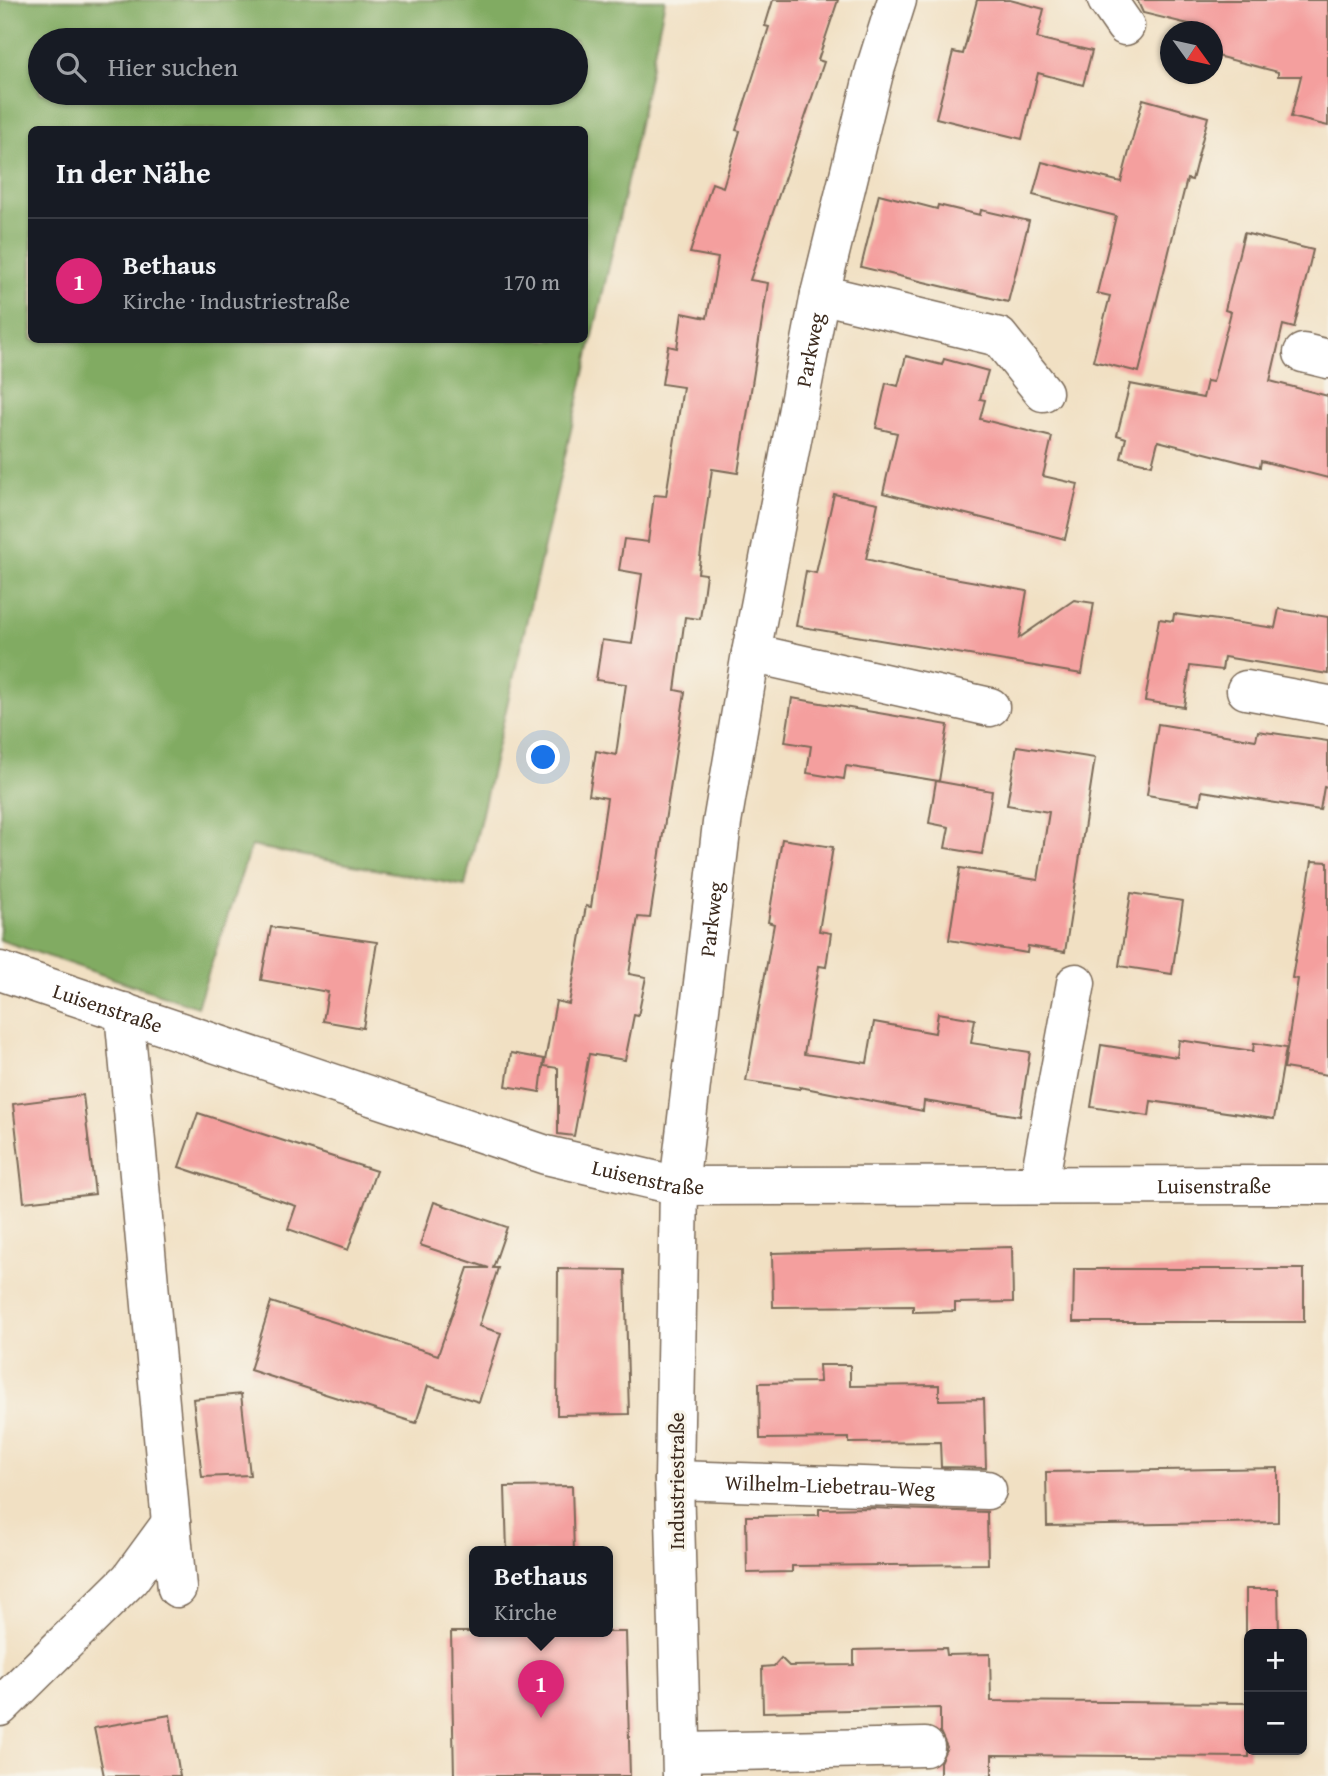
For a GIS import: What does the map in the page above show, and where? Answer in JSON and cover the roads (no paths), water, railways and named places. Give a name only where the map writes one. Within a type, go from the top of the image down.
[{"type":"street","name":"Parkweg","points":[[678,1186],[722,823],[751,653],[820,294],[874,73],[897,0]]},
{"type":"street","name":"Parkweg","points":[[820,294],[999,337],[1044,392]]},
{"type":"street","points":[[751,653],[990,707]]},
{"type":"street","points":[[1246,690],[1328,705]]},
{"type":"street","name":"Luisenstraße","points":[[0,971],[546,1155],[678,1186],[1039,1183],[1328,1185]]},
{"type":"street","points":[[1039,1183],[1076,983]]},
{"type":"street","points":[[124,1012],[177,1588]]},
{"type":"street","name":"Industriestraße","points":[[678,1186],[674,1480],[682,1764]]},
{"type":"street","name":"Wilhelm-Liebetrau-Weg","points":[[674,1480],[987,1490]]},
{"type":"street","points":[[0,1707],[130,1579],[171,1522]]},
{"type":"street","points":[[682,1764],[925,1747]]},
{"type":"place","name":"Bethaus","points":[[541,1718]]}]
